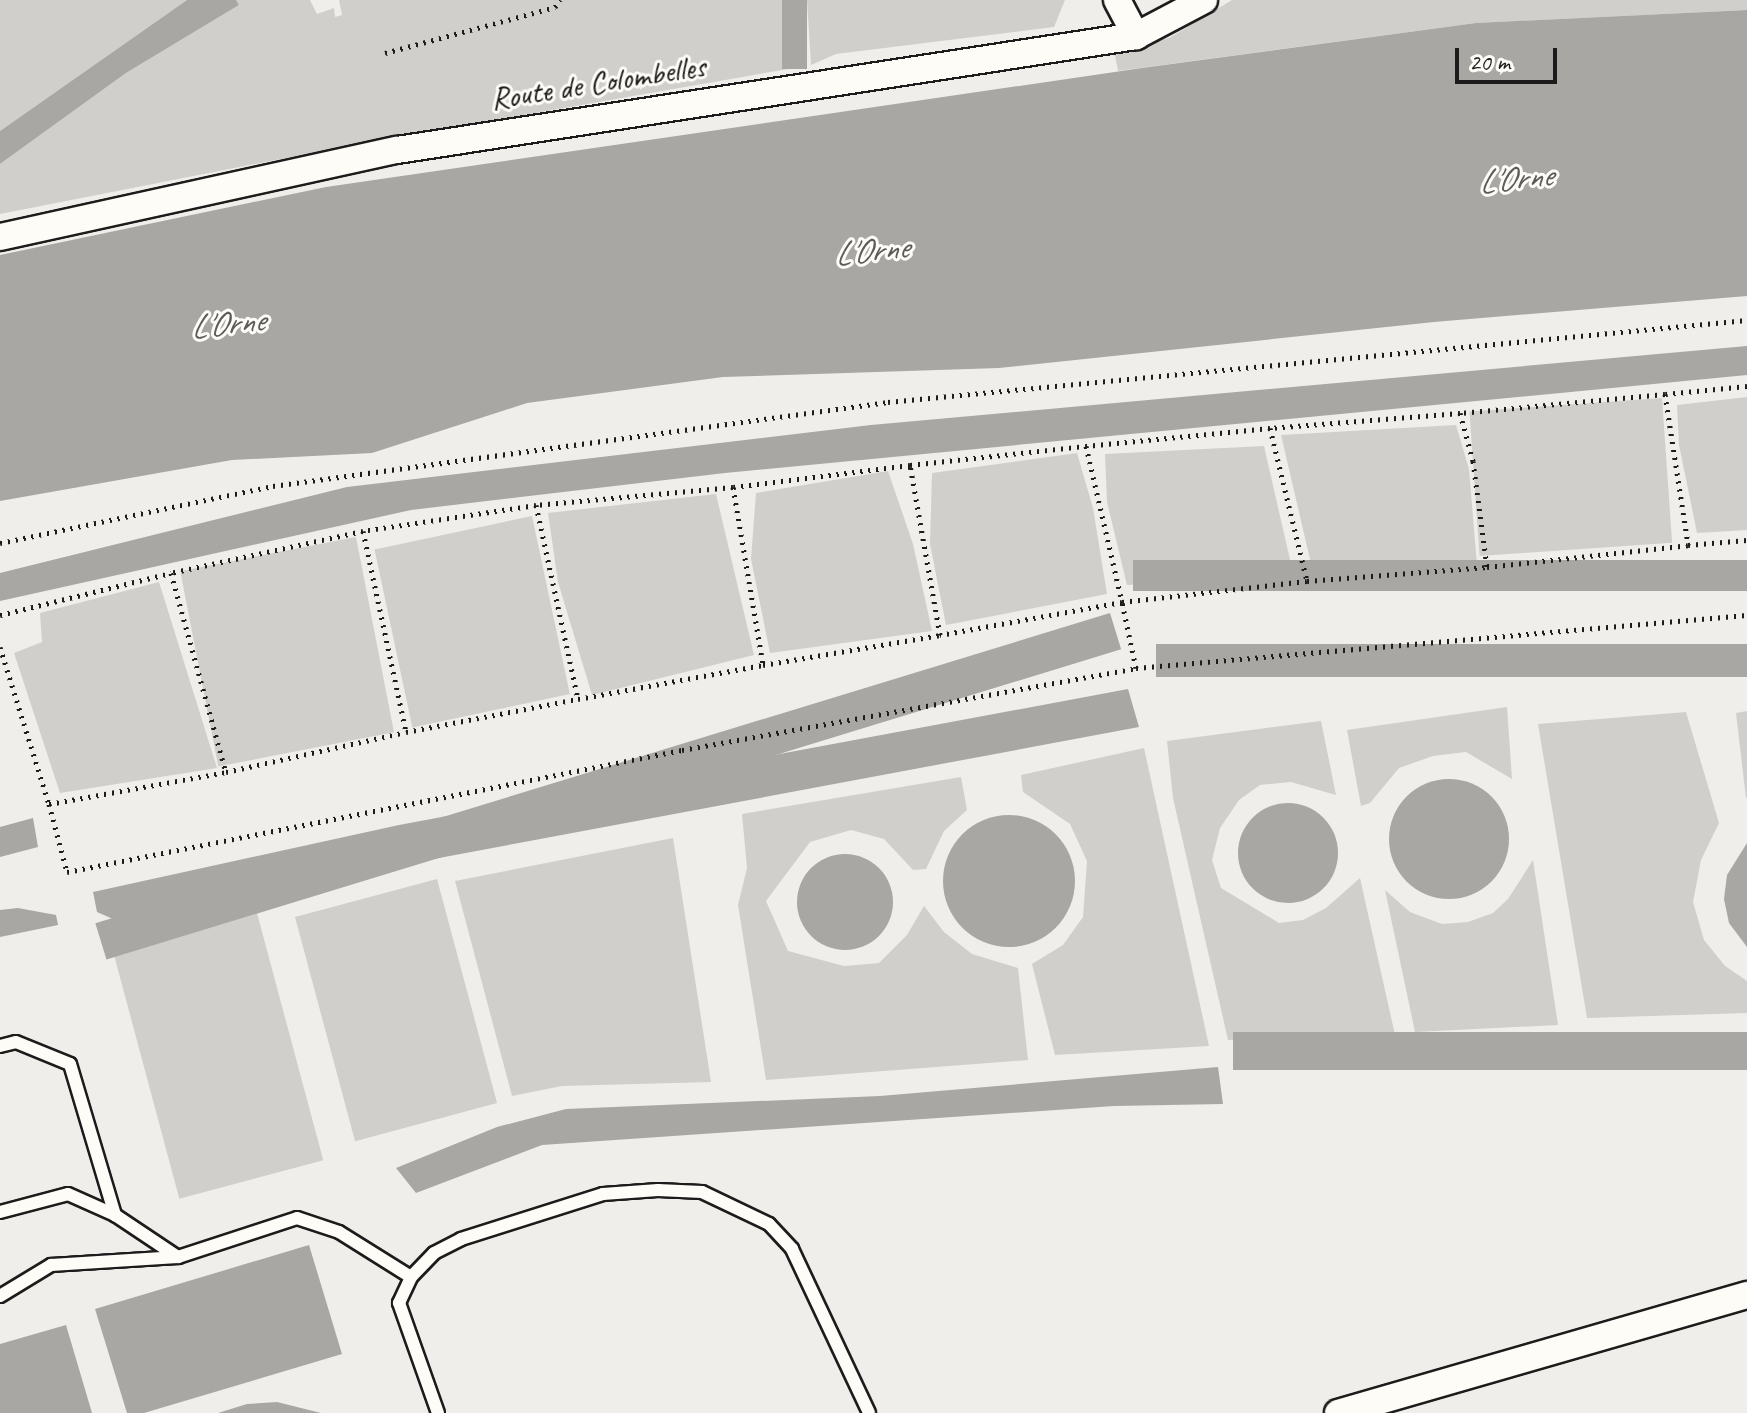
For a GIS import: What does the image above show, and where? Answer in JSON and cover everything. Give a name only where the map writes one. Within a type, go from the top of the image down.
[{"type":"street","points":[[1117,0],[1136,36]]},
{"type":"street","name":"Route de Colombelles","points":[[0,237],[397,150],[1136,36],[1204,0]]},
{"type":"street","points":[[1338,1413],[1747,1295]]},
{"type":"lane","points":[[0,1046],[16,1042],[70,1064],[115,1215]]},
{"type":"lane","points":[[438,1413],[399,1303],[411,1277],[434,1253],[461,1239],[603,1194],[702,1192],[769,1224],[792,1249],[869,1413]]},
{"type":"lane","points":[[0,1212],[68,1194],[115,1215],[178,1257]]},
{"type":"lane","points":[[0,1296],[51,1265],[178,1257],[297,1218],[339,1232],[411,1277]]},
{"type":"path","points":[[385,53],[555,7],[560,0]]},
{"type":"path","points":[[0,543],[273,486],[888,402],[1747,320]]},
{"type":"path","points":[[0,615],[363,531],[536,505],[733,487],[1086,446],[1747,386]]},
{"type":"path","points":[[1665,394],[1688,545]]},
{"type":"path","points":[[1460,413],[1473,461],[1487,567]]},
{"type":"path","points":[[1270,428],[1307,581]]},
{"type":"path","points":[[1086,446],[1136,668]]},
{"type":"path","points":[[910,465],[940,635]]},
{"type":"path","points":[[733,487],[763,665]]},
{"type":"path","points":[[536,505],[578,699]]},
{"type":"path","points":[[363,531],[406,732]]},
{"type":"path","points":[[49,804],[226,772],[406,732],[578,699],[1122,602],[1307,581],[1487,567],[1747,540]]},
{"type":"path","points":[[171,573],[226,772]]},
{"type":"path","points":[[0,647],[67,872],[682,750],[1136,668],[1747,615]]},
{"type":"shaded area","points":[[0,0],[187,0],[0,131]]},
{"type":"shaded area","points":[[236,0],[310,0],[317,14],[334,8],[335,17],[342,15],[339,0],[782,0],[788,69],[362,143],[0,214],[0,164],[126,73],[239,5]]},
{"type":"shaded area","points":[[807,0],[1065,0],[1054,27],[836,54],[811,65]]},
{"type":"shaded area","points":[[1232,0],[1747,0],[1747,10],[1476,23],[1118,71],[1115,55],[1171,37]]},
{"type":"shaded area","points":[[1747,397],[1747,530],[1697,533],[1679,445],[1677,405]]},
{"type":"shaded area","points":[[1662,398],[1672,543],[1480,556],[1469,411]]},
{"type":"shaded area","points":[[1456,425],[1469,469],[1477,565],[1313,572],[1281,435]]},
{"type":"shaded area","points":[[1264,446],[1294,577],[1127,585],[1107,502],[1105,454]]},
{"type":"shaded area","points":[[1077,453],[1093,508],[1107,594],[946,625],[930,544],[932,473]]},
{"type":"shaded area","points":[[888,471],[913,544],[932,631],[770,653],[751,559],[756,493]]},
{"type":"shaded area","points":[[716,494],[754,655],[592,695],[558,582],[548,513]]},
{"type":"shaded area","points":[[532,516],[570,694],[412,727],[375,549]]},
{"type":"shaded area","points":[[356,537],[394,732],[218,766],[180,571]]},
{"type":"shaded area","points":[[159,582],[217,768],[60,793],[14,653],[42,642],[40,613]]},
{"type":"shaded area","points":[[1507,707],[1512,779],[1466,752],[1433,756],[1399,768],[1370,803],[1361,806],[1347,730]]},
{"type":"shaded area","points":[[1747,711],[1747,798],[1746,798],[1736,713]]},
{"type":"shaded area","points":[[1686,712],[1719,823],[1701,860],[1693,902],[1704,940],[1725,966],[1747,981],[1747,1013],[1587,1018],[1538,724]]},
{"type":"shaded area","points":[[1321,721],[1336,795],[1291,782],[1260,785],[1239,800],[1220,828],[1212,860],[1221,888],[1279,923],[1303,920],[1326,908],[1360,878],[1395,1035],[1228,1040],[1173,798],[1167,741]]},
{"type":"shaded area","points":[[1144,748],[1209,1046],[1055,1055],[1032,964],[1063,945],[1083,917],[1087,861],[1070,824],[1023,792],[1021,775]]},
{"type":"shaded area","points":[[961,777],[967,810],[944,831],[926,869],[913,870],[884,839],[851,830],[810,842],[766,901],[788,951],[844,966],[879,963],[907,935],[924,906],[944,932],[972,954],[1018,968],[1028,1060],[766,1080],[738,905],[747,868],[742,814]]},
{"type":"shaded area","points":[[673,838],[711,1082],[562,1086],[512,1096],[455,881]]},
{"type":"shaded area","points":[[1533,860],[1558,1025],[1415,1032],[1385,890],[1410,912],[1442,924],[1468,922],[1493,913],[1508,899]]},
{"type":"shaded area","points":[[437,879],[497,1103],[355,1141],[295,917]]},
{"type":"shaded area","points":[[257,913],[323,1160],[179,1199],[113,952]]},
{"type":"water","points":[[187,0],[236,0],[239,5],[126,73],[0,164],[0,131]]},
{"type":"water","points":[[782,0],[807,0],[807,69],[782,69]]},
{"type":"water","name":"L'Orne","points":[[1747,10],[1747,296],[1434,322],[999,368],[723,377],[527,403],[372,453],[232,460],[0,501],[0,255],[326,187],[1142,68],[1476,23]]},
{"type":"water","points":[[1747,346],[1747,375],[725,473],[411,510],[0,601],[0,573],[347,487],[871,425]]},
{"type":"water","points":[[1133,560],[1747,560],[1747,591],[1133,591]]},
{"type":"water","points":[[1110,613],[1121,649],[106,960],[95,923]]},
{"type":"water","points":[[1156,644],[1747,644],[1747,677],[1156,677]]},
{"type":"water","points":[[1128,689],[1139,727],[113,919],[97,912],[93,892],[399,825]]},
{"type":"water","points":[[1449,779],[1472,783],[1492,796],[1505,816],[1509,839],[1505,862],[1492,882],[1472,895],[1449,899],[1426,895],[1406,882],[1393,862],[1389,839],[1393,816],[1406,796],[1426,783]]},
{"type":"water","points":[[1288,803],[1316,811],[1330,825],[1338,853],[1330,881],[1316,895],[1288,903],[1260,895],[1246,881],[1238,853],[1246,825],[1260,811]]},
{"type":"water","points":[[1009,815],[1034,820],[1056,834],[1070,856],[1075,881],[1070,906],[1056,928],[1034,942],[1009,947],[984,942],[962,928],[948,906],[943,881],[948,856],[962,834],[984,820]]},
{"type":"water","points":[[33,818],[38,847],[0,857],[0,827]]},
{"type":"water","points":[[1747,843],[1747,947],[1729,923],[1724,899],[1727,875]]},
{"type":"water","points":[[845,854],[864,857],[879,868],[890,883],[893,902],[890,921],[879,936],[864,947],[845,950],[826,947],[811,936],[800,921],[797,902],[800,883],[811,868],[826,857]]},
{"type":"water","points":[[18,908],[56,915],[58,925],[0,937],[0,910]]},
{"type":"water","points":[[1233,1032],[1747,1032],[1747,1070],[1233,1070]]},
{"type":"water","points":[[1218,1067],[1223,1104],[1114,1106],[542,1145],[416,1193],[396,1168],[497,1127],[566,1109],[880,1096]]},
{"type":"water","points":[[309,1245],[342,1354],[144,1413],[127,1413],[95,1309]]},
{"type":"water","points":[[66,1325],[92,1413],[0,1413],[0,1344]]},
{"type":"water","points":[[277,1402],[321,1413],[218,1413],[247,1404]]}]
